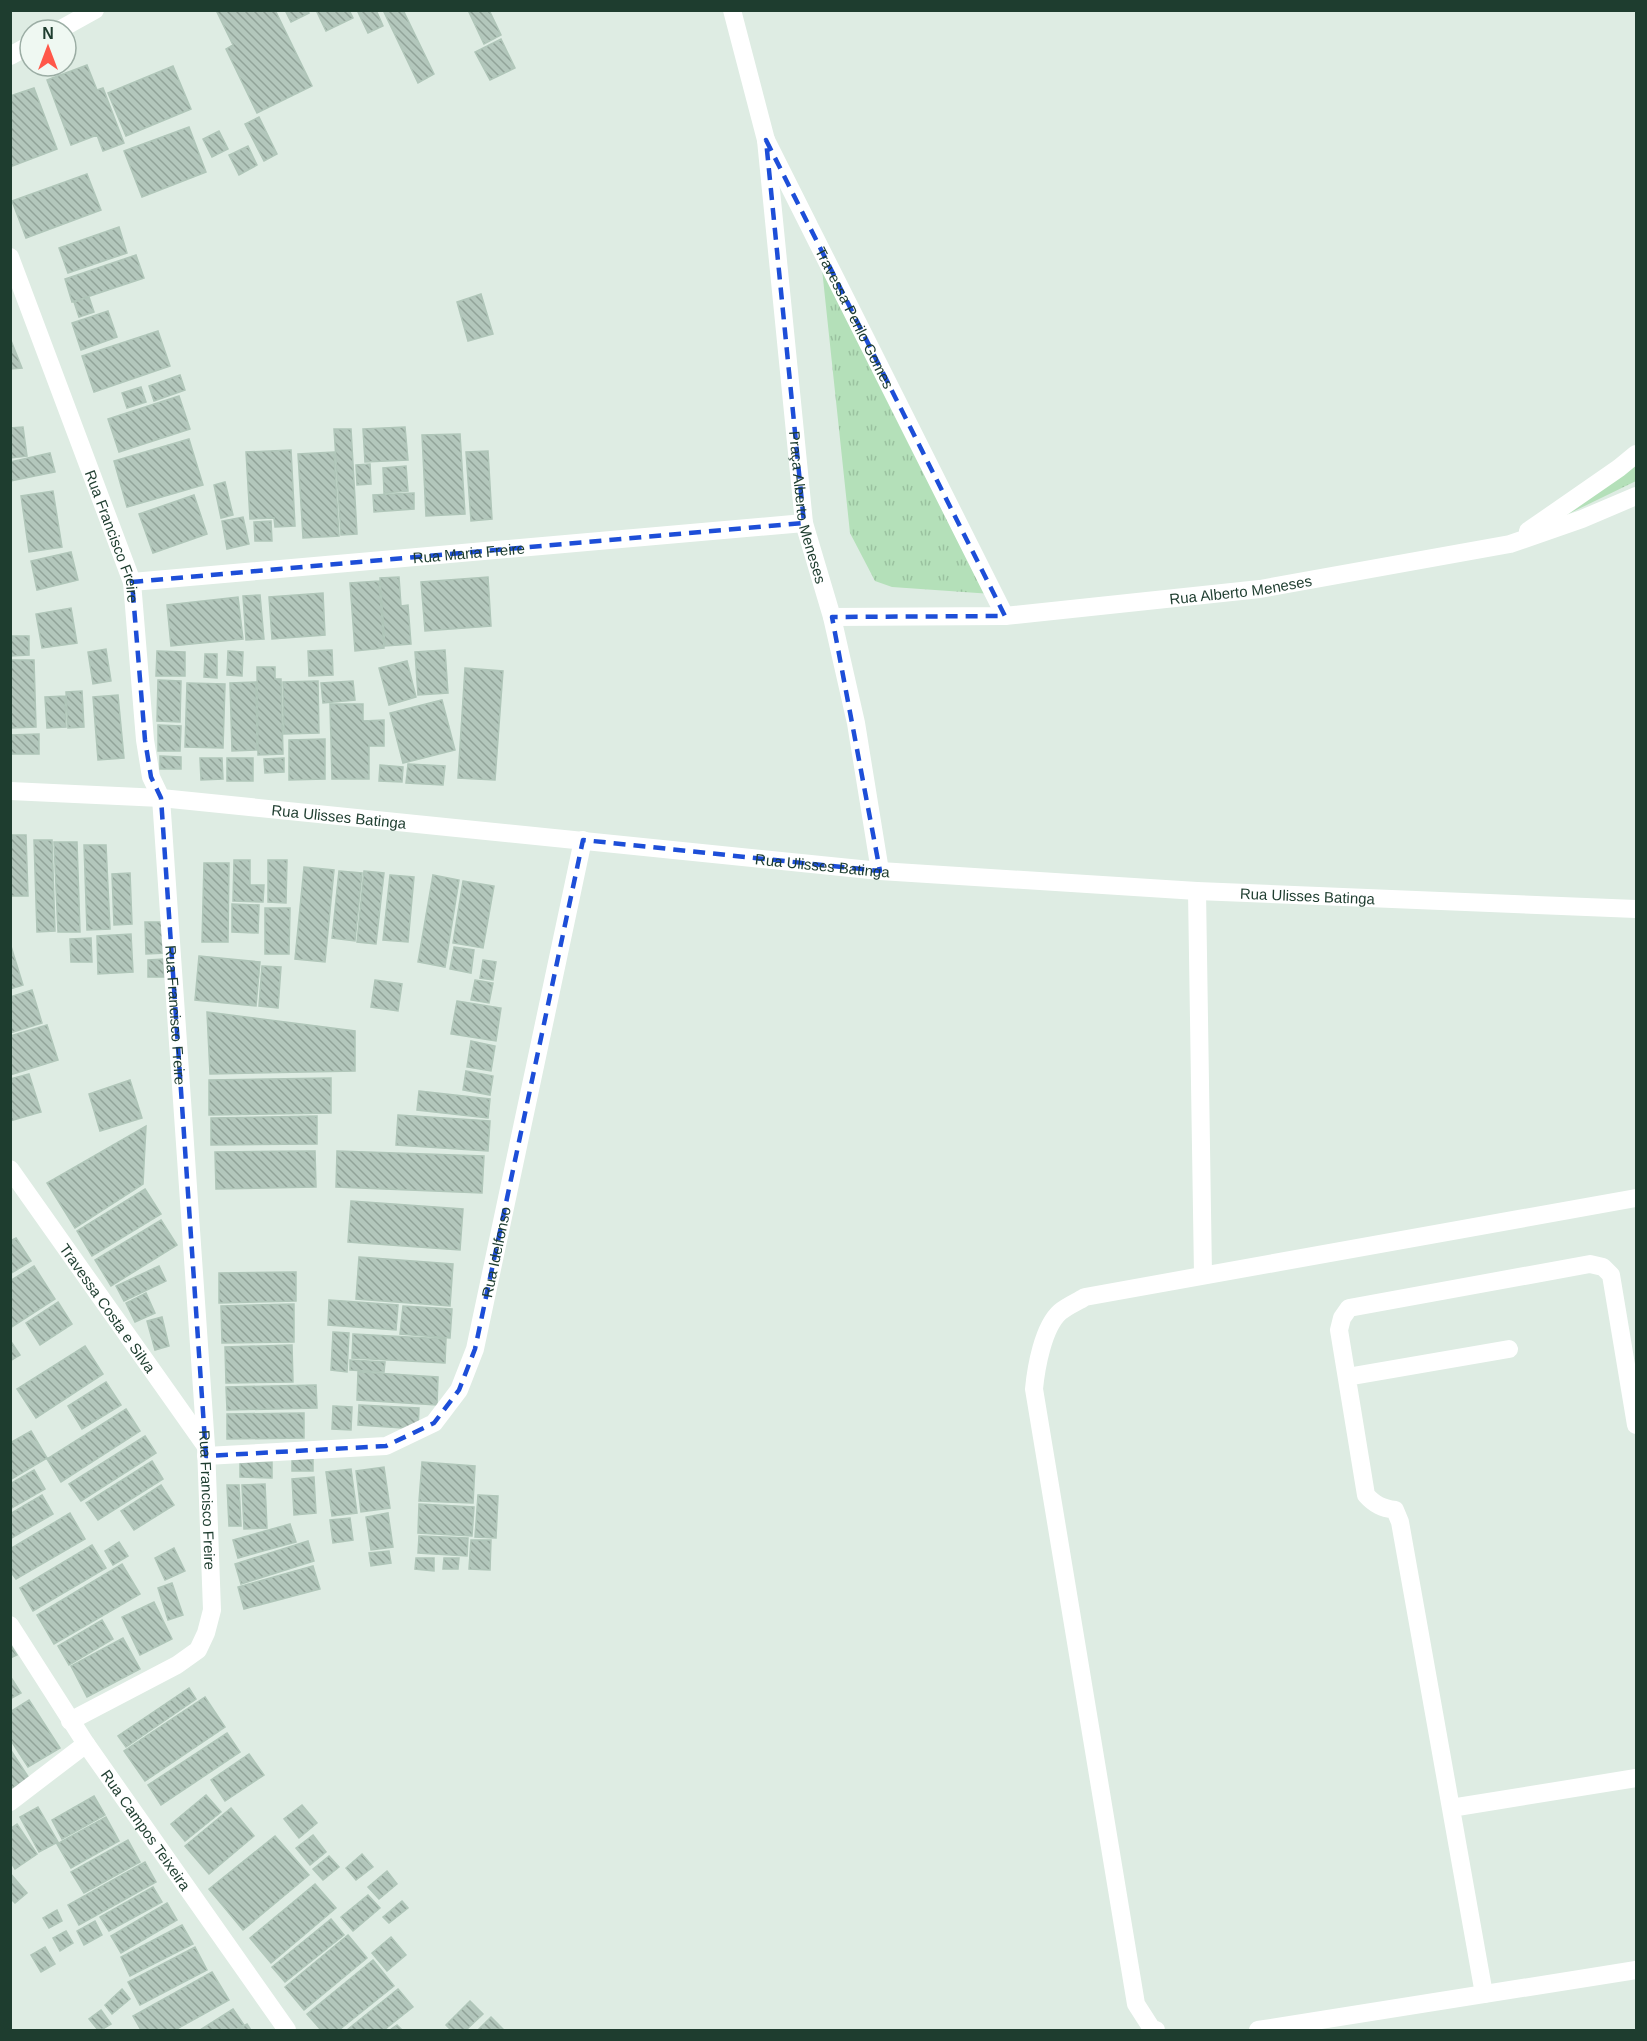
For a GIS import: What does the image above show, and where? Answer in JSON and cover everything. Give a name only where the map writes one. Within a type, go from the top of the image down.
[{"type":"street","points":[[78,19],[95,10]]},
{"type":"street","name":"Travessa Perilo Gomes","points":[[732,10],[766,140],[1005,616]]},
{"type":"street","name":"Praça Alberto Meneses","points":[[766,140],[804,523],[832,617],[856,723],[880,871]]},
{"type":"street","name":"Rua Francisco Freire","points":[[10,257],[132,582],[145,740],[151,777],[161,798],[206,1451],[212,1610],[206,1633],[198,1650],[177,1665],[70,1720]]},
{"type":"street","points":[[1510,544],[1619,468],[1636,453]]},
{"type":"street","name":"Rua Alberto Meneses","points":[[832,617],[1005,616],[1260,589],[1510,544],[1582,519],[1636,496]]},
{"type":"street","name":"Rua Maria Freire","points":[[132,582],[804,523]]},
{"type":"street","name":"Rua Ulisses Batinga","points":[[10,791],[161,798],[880,871],[1197,891],[1636,909]]},
{"type":"street","name":"Rua Idelfonso","points":[[206,1451],[386,1446],[434,1423],[459,1390],[475,1349],[583,840]]},
{"type":"street","points":[[1197,891],[1203,1275]]},
{"type":"street","name":"Travessa Costa e Silva","points":[[10,1169],[206,1451]]},
{"type":"street","points":[[1156,2031],[1152,2029],[1136,2004],[1034,1389],[1037,1360],[1048,1332],[1059,1313],[1085,1297],[1636,1198]]},
{"type":"street","points":[[1484,1994],[1400,1522],[1395,1510],[1373,1503],[1366,1495],[1338,1330],[1342,1318],[1349,1308],[1590,1264],[1603,1267],[1611,1275],[1636,1425]]},
{"type":"street","points":[[1347,1377],[1509,1349]]},
{"type":"street","name":"Rua Campos Teixeira","points":[[10,1624],[86,1744],[287,2031]]},
{"type":"street","points":[[10,1802],[86,1744]]},
{"type":"street","points":[[1451,1808],[1636,1778]]},
{"type":"street","points":[[1258,2031],[1636,1970]]},
{"type":"highlighted area","points":[[766,140],[1005,616],[832,617],[880,871],[583,840],[475,1349],[459,1390],[434,1423],[386,1446],[206,1456],[161,798],[151,777],[145,740],[132,582],[804,523]]},
{"type":"green space","points":[[817,222],[992,594],[892,587],[875,581],[850,533]]},
{"type":"green space","points":[[1636,458],[1636,481],[1560,518]]},
{"type":"building","points":[[216,10],[275,10],[312,86],[257,113],[226,49],[233,45]]},
{"type":"building","points":[[285,10],[308,10],[309,13],[291,22]]},
{"type":"building","points":[[316,10],[349,10],[353,18],[326,31]]},
{"type":"building","points":[[357,10],[376,10],[383,26],[368,33]]},
{"type":"building","points":[[383,10],[403,10],[434,74],[418,83]]},
{"type":"building","points":[[468,10],[489,10],[501,35],[484,44]]},
{"type":"building","points":[[501,39],[515,68],[490,80],[475,52]]},
{"type":"building","points":[[87,65],[97,90],[103,88],[124,143],[103,151],[97,135],[71,145],[47,80],[78,78],[78,68]]},
{"type":"building","points":[[173,66],[191,109],[126,136],[108,93]]},
{"type":"building","points":[[34,88],[57,149],[10,167],[10,96]]},
{"type":"building","points":[[259,117],[277,154],[264,161],[245,124]]},
{"type":"building","points":[[189,127],[206,172],[142,197],[124,151]]},
{"type":"building","points":[[219,131],[228,149],[212,157],[203,139]]},
{"type":"building","points":[[248,146],[257,165],[239,175],[229,155]]},
{"type":"building","points":[[87,174],[101,210],[26,238],[12,201]]},
{"type":"building","points":[[119,227],[127,253],[68,273],[59,248]]},
{"type":"building","points":[[136,255],[144,278],[72,302],[65,279]]},
{"type":"building","points":[[481,294],[493,334],[468,341],[457,302]]},
{"type":"building","points":[[89,297],[94,312],[79,317],[74,302]]},
{"type":"building","points":[[108,311],[117,337],[81,350],[72,323]]},
{"type":"building","points":[[158,331],[170,366],[94,392],[82,356]]},
{"type":"building","points":[[10,338],[22,368],[10,369]]},
{"type":"building","points":[[180,375],[185,390],[154,401],[149,386]]},
{"type":"building","points":[[141,387],[146,402],[127,408],[122,393]]},
{"type":"building","points":[[179,396],[190,429],[119,452],[108,419]]},
{"type":"building","points":[[23,427],[27,456],[10,458],[10,428]]},
{"type":"building","points":[[405,427],[408,460],[365,462],[363,429]]},
{"type":"building","points":[[334,429],[351,429],[357,534],[341,535]]},
{"type":"building","points":[[460,434],[465,514],[426,516],[422,435]]},
{"type":"building","points":[[189,439],[203,485],[127,507],[114,461]]},
{"type":"building","points":[[291,450],[295,526],[275,527],[274,518],[250,519],[246,452]]},
{"type":"building","points":[[488,451],[492,519],[471,521],[466,452]]},
{"type":"building","points":[[334,452],[339,536],[303,538],[298,454]]},
{"type":"building","points":[[50,453],[55,472],[10,481],[10,462]]},
{"type":"building","points":[[370,464],[371,484],[357,485],[356,465]]},
{"type":"building","points":[[406,466],[408,491],[384,493],[383,468]]},
{"type":"building","points":[[225,482],[233,515],[221,518],[214,485]]},
{"type":"building","points":[[53,491],[62,547],[29,552],[21,496]]},
{"type":"building","points":[[414,493],[414,509],[374,512],[373,495]]},
{"type":"building","points":[[194,495],[207,534],[153,553],[139,514]]},
{"type":"building","points":[[243,517],[249,544],[227,549],[222,521]]},
{"type":"building","points":[[271,521],[272,541],[255,541],[254,522]]},
{"type":"building","points":[[71,552],[78,580],[37,590],[31,561]]},
{"type":"building","points":[[399,577],[401,606],[408,605],[411,644],[385,646],[380,578]]},
{"type":"building","points":[[488,577],[491,626],[425,631],[421,582]]},
{"type":"building","points":[[379,581],[384,648],[355,651],[350,583]]},
{"type":"building","points":[[323,593],[325,635],[272,639],[269,597]]},
{"type":"building","points":[[260,595],[264,639],[246,640],[243,596]]},
{"type":"building","points":[[238,597],[243,639],[171,646],[167,605]]},
{"type":"building","points":[[71,608],[77,643],[42,648],[36,614]]},
{"type":"building","points":[[10,636],[29,636],[29,655],[10,656]]},
{"type":"building","points":[[106,649],[111,681],[93,684],[88,652]]},
{"type":"building","points":[[332,650],[333,675],[309,676],[308,651]]},
{"type":"building","points":[[445,650],[448,693],[418,695],[415,652]]},
{"type":"building","points":[[157,651],[185,652],[185,676],[156,676]]},
{"type":"building","points":[[228,651],[243,652],[242,676],[227,675]]},
{"type":"building","points":[[205,654],[217,654],[217,678],[204,677]]},
{"type":"building","points":[[10,660],[34,660],[36,727],[10,728]]},
{"type":"building","points":[[407,661],[416,697],[389,705],[379,668]]},
{"type":"building","points":[[257,667],[275,667],[275,679],[281,679],[283,754],[258,755]]},
{"type":"building","points":[[465,668],[503,671],[495,780],[458,778]]},
{"type":"building","points":[[158,680],[181,681],[180,722],[157,721]]},
{"type":"building","points":[[318,681],[319,733],[284,734],[283,682]]},
{"type":"building","points":[[353,681],[355,700],[323,703],[321,683]]},
{"type":"building","points":[[256,682],[257,750],[232,751],[230,683]]},
{"type":"building","points":[[187,683],[225,684],[223,748],[185,747]]},
{"type":"building","points":[[82,691],[84,727],[68,728],[66,692]]},
{"type":"building","points":[[118,695],[124,758],[98,760],[93,697]]},
{"type":"building","points":[[65,696],[66,727],[47,728],[45,697]]},
{"type":"building","points":[[442,700],[455,750],[403,763],[390,713]]},
{"type":"building","points":[[330,704],[363,704],[363,721],[384,720],[384,746],[369,746],[369,779],[332,779]]},
{"type":"building","points":[[158,725],[181,726],[180,751],[158,751]]},
{"type":"building","points":[[39,734],[39,754],[10,754],[10,735]]},
{"type":"building","points":[[325,739],[325,779],[289,780],[289,740]]},
{"type":"building","points":[[160,756],[181,757],[181,769],[160,769]]},
{"type":"building","points":[[200,758],[222,758],[223,779],[201,780]]},
{"type":"building","points":[[227,758],[253,758],[253,781],[227,781]]},
{"type":"building","points":[[284,758],[284,772],[265,773],[264,759]]},
{"type":"building","points":[[408,764],[445,766],[443,785],[406,783]]},
{"type":"building","points":[[380,765],[403,767],[402,782],[379,781]]},
{"type":"building","points":[[10,835],[26,835],[28,896],[10,896]]},
{"type":"building","points":[[34,840],[52,840],[55,931],[37,932]]},
{"type":"building","points":[[54,842],[77,842],[80,932],[58,932]]},
{"type":"building","points":[[84,845],[106,845],[110,929],[87,930]]},
{"type":"building","points":[[234,860],[250,860],[250,885],[264,885],[263,902],[233,901]]},
{"type":"building","points":[[268,860],[287,860],[286,903],[268,902]]},
{"type":"building","points":[[204,863],[229,863],[228,942],[202,942]]},
{"type":"building","points":[[304,867],[334,870],[325,962],[295,959]]},
{"type":"building","points":[[339,871],[362,873],[355,941],[332,938]]},
{"type":"building","points":[[364,871],[384,873],[376,944],[357,942]]},
{"type":"building","points":[[130,873],[132,924],[114,925],[112,874]]},
{"type":"building","points":[[390,875],[414,877],[408,942],[383,940]]},
{"type":"building","points":[[433,875],[459,880],[445,967],[418,962]]},
{"type":"building","points":[[463,881],[494,886],[483,948],[453,943]]},
{"type":"building","points":[[232,904],[259,905],[258,933],[232,932]]},
{"type":"building","points":[[265,908],[290,908],[289,954],[265,954]]},
{"type":"building","points":[[145,922],[165,922],[166,953],[146,954]]},
{"type":"building","points":[[131,934],[133,972],[98,974],[97,936]]},
{"type":"building","points":[[91,938],[92,962],[71,962],[70,939]]},
{"type":"building","points":[[10,943],[23,985],[10,989]]},
{"type":"building","points":[[454,947],[474,950],[471,973],[450,969]]},
{"type":"building","points":[[199,956],[260,962],[256,1006],[195,1000]]},
{"type":"building","points":[[164,959],[164,977],[148,977],[148,960]]},
{"type":"building","points":[[483,960],[496,962],[493,980],[480,978]]},
{"type":"building","points":[[262,966],[281,967],[278,1008],[259,1006]]},
{"type":"building","points":[[375,980],[402,984],[398,1011],[371,1007]]},
{"type":"building","points":[[475,980],[493,983],[489,1003],[471,1000]]},
{"type":"building","points":[[32,990],[42,1023],[10,1033],[10,997]]},
{"type":"building","points":[[457,1001],[501,1008],[496,1041],[451,1034]]},
{"type":"building","points":[[207,1012],[355,1031],[355,1071],[210,1074]]},
{"type":"building","points":[[47,1025],[58,1060],[10,1075],[10,1036]]},
{"type":"building","points":[[471,1041],[495,1046],[491,1071],[467,1067]]},
{"type":"building","points":[[466,1071],[493,1076],[490,1095],[463,1090]]},
{"type":"building","points":[[29,1074],[41,1112],[10,1121],[10,1079]]},
{"type":"building","points":[[331,1078],[331,1113],[209,1115],[209,1080]]},
{"type":"building","points":[[130,1080],[142,1118],[100,1131],[89,1094]]},
{"type":"building","points":[[419,1091],[490,1099],[488,1118],[417,1110]]},
{"type":"building","points":[[398,1115],[490,1121],[488,1151],[396,1145]]},
{"type":"building","points":[[317,1116],[317,1144],[211,1145],[211,1118]]},
{"type":"building","points":[[146,1126],[143,1184],[75,1228],[47,1183]]},
{"type":"building","points":[[315,1151],[316,1187],[216,1189],[215,1152]]},
{"type":"building","points":[[337,1151],[484,1156],[482,1193],[336,1187]]},
{"type":"building","points":[[145,1189],[161,1214],[92,1256],[77,1231]]},
{"type":"building","points":[[351,1201],[463,1209],[460,1250],[348,1242]]},
{"type":"building","points":[[161,1220],[177,1245],[111,1286],[95,1260]]},
{"type":"building","points":[[16,1238],[31,1261],[10,1274],[10,1241]]},
{"type":"building","points":[[359,1257],[453,1264],[450,1306],[356,1299]]},
{"type":"building","points":[[34,1266],[55,1299],[10,1328],[10,1281]]},
{"type":"building","points":[[159,1266],[166,1281],[124,1301],[116,1286]]},
{"type":"building","points":[[296,1272],[296,1301],[219,1303],[219,1273]]},
{"type":"building","points":[[146,1293],[155,1313],[135,1322],[126,1303]]},
{"type":"building","points":[[329,1300],[398,1305],[396,1330],[328,1325]]},
{"type":"building","points":[[58,1302],[72,1324],[40,1345],[26,1323]]},
{"type":"building","points":[[294,1304],[294,1342],[222,1343],[221,1306]]},
{"type":"building","points":[[403,1306],[452,1309],[450,1338],[400,1334]]},
{"type":"building","points":[[162,1317],[169,1346],[155,1350],[147,1321]]},
{"type":"building","points":[[333,1332],[349,1333],[347,1372],[331,1370]]},
{"type":"building","points":[[353,1334],[446,1339],[445,1363],[352,1358]]},
{"type":"building","points":[[10,1340],[20,1355],[10,1361]]},
{"type":"building","points":[[292,1345],[293,1382],[226,1383],[225,1347]]},
{"type":"building","points":[[85,1346],[103,1374],[36,1418],[17,1389]]},
{"type":"building","points":[[350,1360],[385,1362],[384,1372],[350,1370]]},
{"type":"building","points":[[358,1372],[438,1377],[437,1405],[357,1400]]},
{"type":"building","points":[[106,1382],[121,1405],[82,1429],[68,1406]]},
{"type":"building","points":[[316,1385],[317,1408],[227,1410],[226,1387]]},
{"type":"building","points":[[359,1405],[419,1408],[418,1429],[358,1425]]},
{"type":"building","points":[[333,1406],[352,1407],[351,1430],[332,1429]]},
{"type":"building","points":[[126,1409],[140,1431],[61,1482],[47,1459]]},
{"type":"building","points":[[304,1413],[304,1438],[227,1439],[227,1414]]},
{"type":"building","points":[[31,1431],[47,1458],[10,1480],[10,1443]]},
{"type":"building","points":[[145,1436],[156,1453],[81,1501],[69,1484]]},
{"type":"building","points":[[292,1459],[313,1459],[313,1471],[292,1471]]},
{"type":"building","points":[[152,1461],[163,1479],[98,1520],[86,1503]]},
{"type":"building","points":[[240,1462],[272,1462],[272,1478],[240,1477]]},
{"type":"building","points":[[422,1462],[475,1466],[473,1503],[419,1501]]},
{"type":"building","points":[[384,1467],[390,1508],[361,1512],[356,1471]]},
{"type":"building","points":[[351,1469],[357,1513],[332,1516],[326,1472]]},
{"type":"building","points":[[34,1470],[45,1489],[10,1509],[10,1484]]},
{"type":"building","points":[[314,1477],[316,1513],[294,1515],[292,1479]]},
{"type":"building","points":[[265,1484],[267,1528],[244,1529],[242,1485]]},
{"type":"building","points":[[161,1485],[174,1505],[134,1530],[121,1511]]},
{"type":"building","points":[[227,1485],[239,1485],[241,1526],[229,1526]]},
{"type":"building","points":[[42,1495],[53,1514],[10,1539],[10,1514]]},
{"type":"building","points":[[478,1495],[498,1496],[496,1538],[475,1537]]},
{"type":"building","points":[[419,1504],[474,1507],[472,1536],[418,1533]]},
{"type":"building","points":[[70,1513],[85,1539],[16,1579],[10,1571],[10,1549]]},
{"type":"building","points":[[388,1513],[393,1547],[371,1550],[366,1517]]},
{"type":"building","points":[[350,1518],[353,1540],[333,1543],[330,1520]]},
{"type":"building","points":[[290,1524],[296,1542],[238,1558],[233,1540]]},
{"type":"building","points":[[419,1536],[468,1538],[467,1556],[418,1553]]},
{"type":"building","points":[[471,1540],[491,1540],[490,1570],[469,1569]]},
{"type":"building","points":[[308,1541],[314,1561],[241,1584],[235,1564]]},
{"type":"building","points":[[119,1542],[128,1556],[113,1565],[105,1551]]},
{"type":"building","points":[[92,1545],[106,1568],[33,1611],[20,1588]]},
{"type":"building","points":[[174,1548],[185,1571],[165,1580],[155,1558]]},
{"type":"building","points":[[389,1551],[391,1563],[371,1566],[369,1553]]},
{"type":"building","points":[[416,1558],[434,1558],[434,1571],[415,1569]]},
{"type":"building","points":[[444,1558],[459,1558],[458,1569],[443,1569]]},
{"type":"building","points":[[122,1564],[140,1594],[54,1644],[37,1615]]},
{"type":"building","points":[[313,1566],[320,1589],[244,1609],[238,1587]]},
{"type":"building","points":[[172,1583],[183,1615],[168,1620],[158,1588]]},
{"type":"building","points":[[154,1602],[172,1639],[140,1655],[122,1617]]},
{"type":"building","points":[[102,1620],[113,1639],[69,1665],[58,1646]]},
{"type":"building","points":[[123,1638],[140,1669],[87,1697],[71,1666]]},
{"type":"building","points":[[10,1644],[17,1655],[10,1658]]},
{"type":"building","points":[[10,1676],[21,1693],[10,1699]]},
{"type":"building","points":[[189,1688],[196,1699],[126,1747],[118,1736]]},
{"type":"building","points":[[205,1697],[225,1727],[145,1781],[124,1751]]},
{"type":"building","points":[[29,1700],[60,1748],[28,1767],[10,1739],[10,1712]]},
{"type":"building","points":[[227,1733],[240,1752],[161,1805],[148,1785]]},
{"type":"building","points":[[10,1749],[29,1778],[13,1788],[10,1784]]},
{"type":"building","points":[[249,1754],[264,1775],[225,1801],[211,1780]]},
{"type":"building","points":[[206,1795],[221,1812],[185,1841],[171,1824]]},
{"type":"building","points":[[94,1796],[105,1815],[62,1839],[52,1820]]},
{"type":"building","points":[[302,1805],[317,1823],[299,1838],[284,1819]]},
{"type":"building","points":[[38,1807],[58,1842],[39,1852],[20,1817]]},
{"type":"building","points":[[231,1808],[254,1836],[209,1874],[185,1846]]},
{"type":"building","points":[[106,1817],[119,1841],[71,1868],[57,1844]]},
{"type":"building","points":[[17,1824],[37,1854],[15,1869],[10,1861],[10,1829]]},
{"type":"building","points":[[313,1835],[326,1852],[310,1865],[296,1848]]},
{"type":"building","points":[[275,1836],[309,1875],[243,1930],[209,1889]]},
{"type":"building","points":[[128,1840],[140,1862],[84,1893],[71,1872]]},
{"type":"building","points":[[362,1854],[373,1867],[356,1880],[346,1868]]},
{"type":"building","points":[[329,1856],[339,1867],[323,1880],[313,1869]]},
{"type":"building","points":[[145,1862],[156,1882],[79,1925],[68,1905]]},
{"type":"building","points":[[387,1871],[397,1884],[379,1899],[368,1887]]},
{"type":"building","points":[[10,1873],[27,1893],[15,1903],[10,1898]]},
{"type":"building","points":[[315,1884],[336,1908],[271,1963],[250,1938]]},
{"type":"building","points":[[153,1887],[162,1902],[109,1931],[100,1917]]},
{"type":"building","points":[[368,1895],[380,1908],[353,1931],[341,1917]]},
{"type":"building","points":[[402,1901],[408,1908],[389,1923],[383,1917]]},
{"type":"building","points":[[167,1903],[177,1920],[121,1953],[111,1936]]},
{"type":"building","points":[[57,1910],[62,1921],[49,1928],[43,1918]]},
{"type":"building","points":[[331,1919],[344,1935],[285,1982],[272,1967]]},
{"type":"building","points":[[95,1921],[102,1935],[84,1945],[77,1931]]},
{"type":"building","points":[[182,1925],[193,1944],[130,1976],[121,1957]]},
{"type":"building","points":[[66,1931],[73,1943],[60,1951],[53,1938]]},
{"type":"building","points":[[348,1935],[367,1958],[304,2010],[285,1987]]},
{"type":"building","points":[[391,1937],[406,1955],[387,1971],[372,1953]]},
{"type":"building","points":[[45,1947],[55,1964],[41,1972],[31,1955]]},
{"type":"building","points":[[195,1947],[207,1970],[140,2005],[128,1982]]},
{"type":"building","points":[[373,1960],[394,1986],[339,2030],[321,2030],[307,2014]]},
{"type":"building","points":[[212,1972],[229,2000],[175,2030],[141,2030],[133,2016]]},
{"type":"building","points":[[122,1989],[130,1999],[112,2014],[105,2005]]},
{"type":"building","points":[[398,1989],[413,2007],[384,2030],[347,2030]]},
{"type":"building","points":[[470,2001],[483,2014],[466,2030],[451,2030],[446,2025]]},
{"type":"building","points":[[233,2009],[244,2025],[235,2030],[200,2030]]},
{"type":"building","points":[[101,2010],[111,2024],[98,2030],[89,2019]]},
{"type":"building","points":[[491,2017],[503,2029],[478,2030]]},
{"type":"building","points":[[247,2024],[251,2030],[237,2030]]},
{"type":"building","points":[[397,2025],[402,2030],[390,2030]]}]
